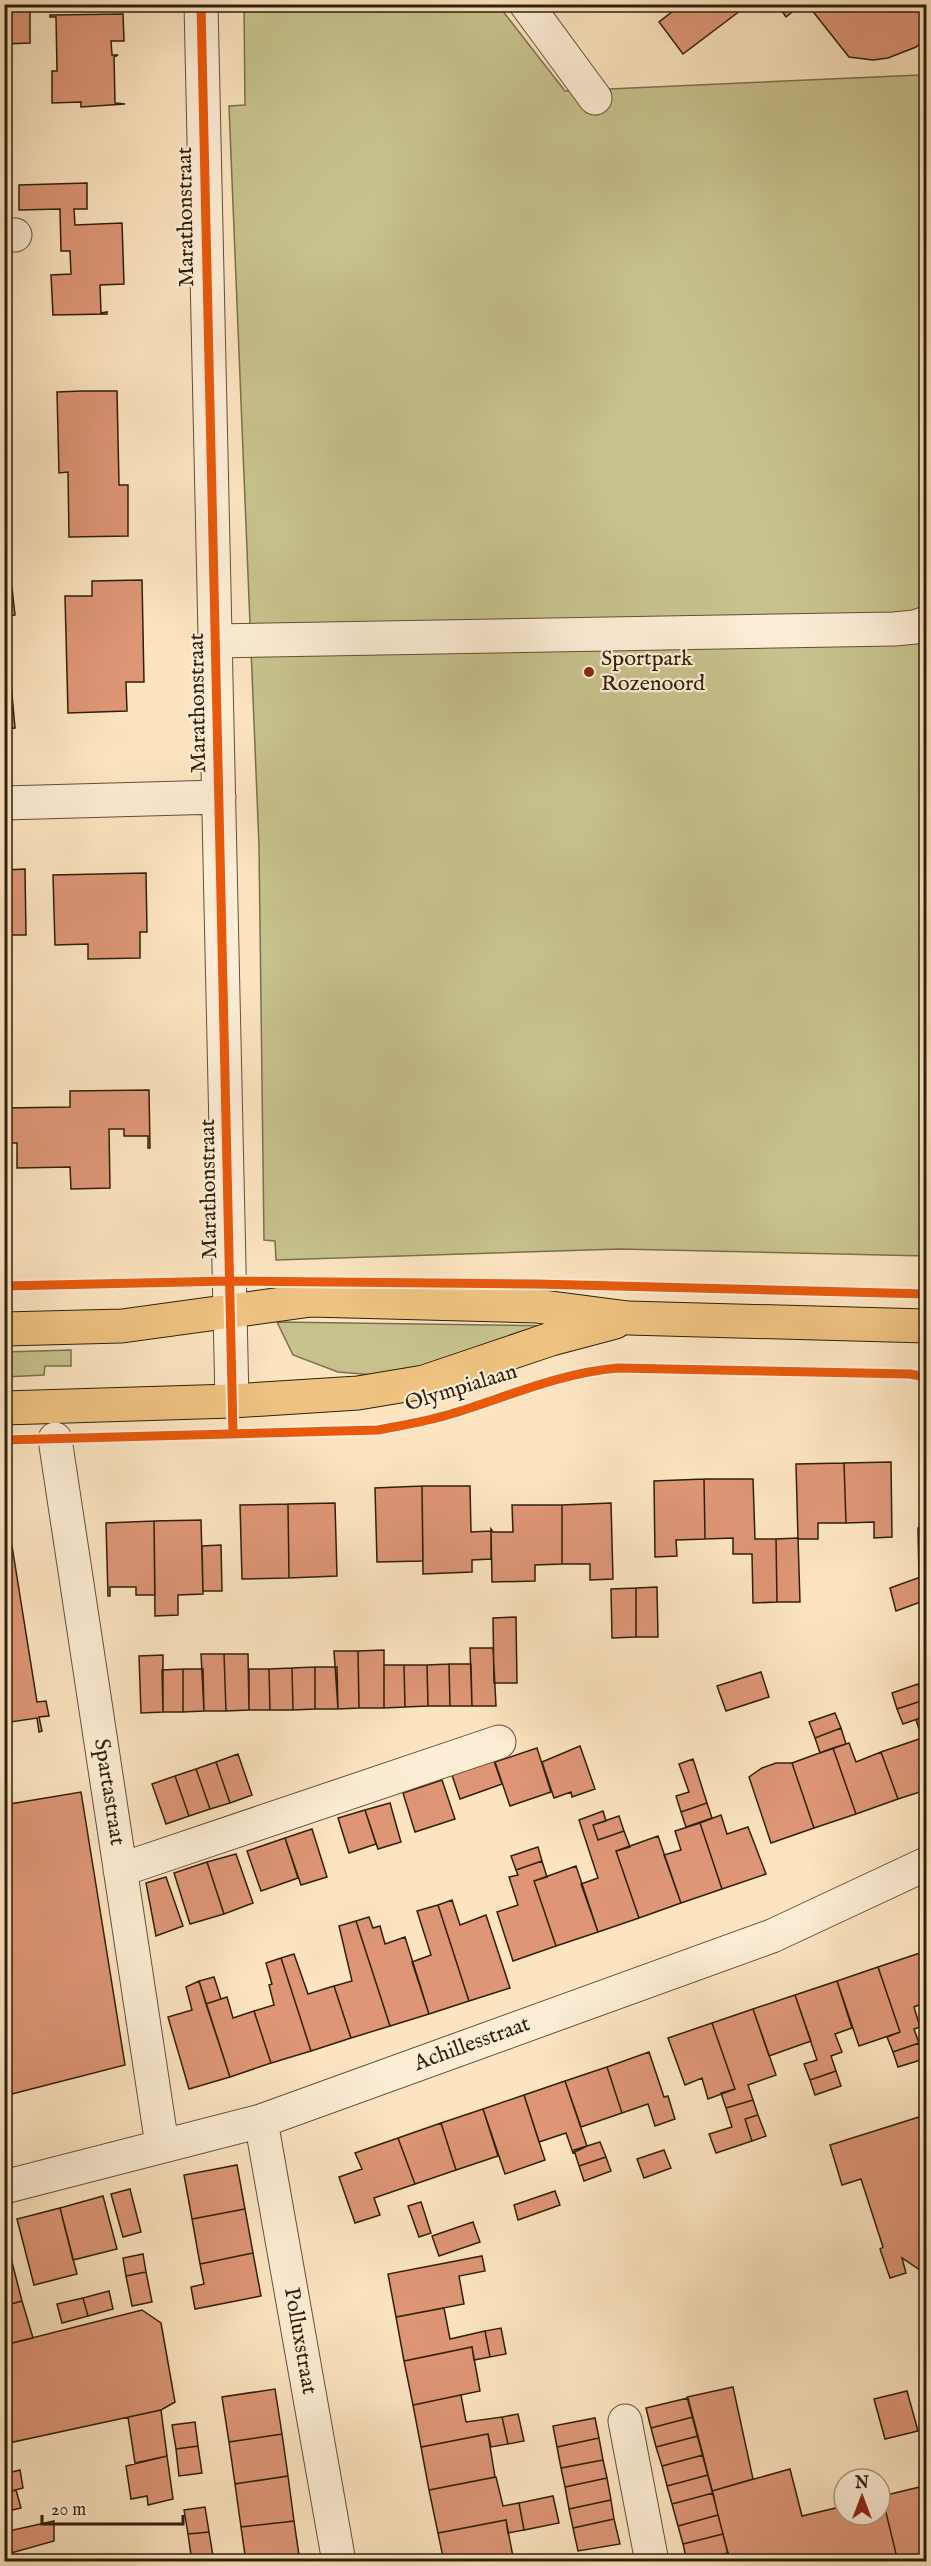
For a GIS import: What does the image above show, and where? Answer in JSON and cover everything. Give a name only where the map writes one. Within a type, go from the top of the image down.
[{"type":"main road","name":"Olympialaan","points":[[4,1329],[122,1326],[311,1300],[536,1306],[628,1318],[927,1326]]},
{"type":"main road","name":"Olympialaan","points":[[4,1408],[232,1401],[358,1393],[424,1382],[551,1339],[628,1318]]},
{"type":"street","name":"Marathonstraat","points":[[201,4],[232,1401]]},
{"type":"street","points":[[526,4],[595,98]]},
{"type":"street","points":[[216,640],[882,629],[915,627],[927,623]]},
{"type":"street","points":[[4,803],[219,797]]},
{"type":"street","name":"Spartastraat","points":[[55,1439],[162,2145]]},
{"type":"street","points":[[120,1870],[499,1742]]},
{"type":"street","name":"Achillesstraat","points":[[4,2187],[261,2121],[772,1936],[927,1864]]},
{"type":"street","name":"Polluxstraat","points":[[261,2121],[339,2562]]},
{"type":"street","points":[[625,2421],[652,2562]]},
{"type":"shaded area","name":"Sportpark Rozenoord","points":[[244,5],[498,5],[565,91],[920,75],[926,23],[926,1256],[620,1249],[276,1260],[275,1241],[264,1240],[259,846],[229,106],[245,105]]},
{"type":"shaded area","points":[[277,1322],[568,1326],[398,1377],[338,1372],[293,1355]]},
{"type":"shaded area","points":[[71,1350],[71,1366],[45,1366],[44,1375],[5,1377],[5,1352]]},
{"type":"building","points":[[4,4],[30,4],[30,43],[4,44]]},
{"type":"building","points":[[682,4],[749,4],[683,54],[659,22]]},
{"type":"building","points":[[777,4],[802,4],[786,17]]},
{"type":"building","points":[[807,4],[926,4],[926,38],[916,47],[888,58],[873,60],[849,57]]},
{"type":"building","points":[[123,14],[124,41],[111,41],[112,55],[118,55],[114,57],[115,103],[125,104],[81,107],[81,102],[52,103],[52,71],[57,71],[56,17],[50,17],[50,15]]},
{"type":"building","points":[[4,52],[7,52],[9,121],[4,121]]},
{"type":"building","points":[[87,183],[87,209],[74,209],[75,225],[122,223],[124,284],[100,285],[101,313],[107,312],[107,314],[53,315],[51,275],[71,274],[70,251],[61,251],[60,209],[19,210],[19,185]]},
{"type":"building","points":[[117,391],[119,485],[128,485],[128,536],[69,537],[68,472],[59,473],[57,392]]},
{"type":"building","points":[[142,580],[144,682],[126,682],[127,711],[68,713],[65,596],[92,596],[92,581]]},
{"type":"building","points":[[4,588],[12,588],[15,615],[5,617],[15,728],[4,729]]},
{"type":"building","points":[[25,869],[26,935],[4,935],[4,870]]},
{"type":"building","points":[[146,873],[147,932],[140,932],[140,958],[88,959],[88,944],[55,945],[53,875]]},
{"type":"building","points":[[149,1090],[150,1148],[148,1148],[148,1136],[124,1136],[124,1129],[109,1129],[110,1188],[71,1189],[70,1167],[17,1168],[17,1143],[4,1143],[4,1108],[70,1107],[70,1091]]},
{"type":"building","points":[[891,1462],[892,1537],[874,1538],[874,1522],[846,1523],[844,1463]]},
{"type":"building","points":[[844,1463],[846,1523],[818,1523],[818,1539],[798,1539],[796,1464]]},
{"type":"building","points":[[704,1479],[753,1479],[755,1539],[776,1539],[777,1602],[753,1603],[752,1554],[733,1554],[733,1538],[705,1539]]},
{"type":"building","points":[[704,1479],[705,1539],[676,1540],[677,1556],[655,1557],[654,1481]]},
{"type":"building","points":[[422,1486],[470,1486],[471,1532],[491,1531],[491,1559],[472,1560],[472,1572],[423,1574]]},
{"type":"building","points":[[422,1486],[423,1561],[377,1562],[375,1488]]},
{"type":"building","points":[[335,1503],[337,1576],[289,1578],[288,1504]]},
{"type":"building","points":[[611,1503],[613,1579],[590,1580],[590,1564],[562,1564],[562,1505]]},
{"type":"building","points":[[288,1504],[289,1578],[242,1579],[240,1505]]},
{"type":"building","points":[[512,1505],[562,1505],[562,1564],[535,1565],[535,1581],[492,1582],[491,1529],[493,1532],[513,1532]]},
{"type":"building","points":[[201,1520],[203,1594],[178,1595],[178,1615],[155,1616],[154,1521]]},
{"type":"building","points":[[154,1521],[155,1595],[136,1595],[136,1587],[110,1587],[110,1596],[108,1596],[106,1523]]},
{"type":"building","points":[[918,1528],[926,1528],[926,1575],[919,1578]]},
{"type":"building","points":[[798,1538],[800,1602],[777,1602],[776,1539]]},
{"type":"building","points":[[221,1545],[222,1591],[203,1591],[202,1546]]},
{"type":"building","points":[[12,1546],[37,1702],[46,1701],[49,1716],[39,1717],[42,1731],[39,1732],[37,1718],[4,1723],[4,1548]]},
{"type":"building","points":[[926,1575],[926,1600],[896,1611],[890,1588]]},
{"type":"building","points":[[657,1587],[658,1637],[636,1637],[636,1588]]},
{"type":"building","points":[[636,1588],[636,1637],[612,1638],[611,1589]]},
{"type":"building","points":[[516,1617],[517,1683],[494,1683],[493,1618]]},
{"type":"building","points":[[470,1648],[493,1648],[496,1706],[472,1706]]},
{"type":"building","points":[[384,1650],[384,1708],[359,1708],[358,1651]]},
{"type":"building","points":[[334,1651],[358,1651],[359,1708],[338,1709]]},
{"type":"building","points":[[201,1654],[224,1654],[226,1711],[204,1711]]},
{"type":"building","points":[[224,1654],[248,1654],[249,1710],[226,1711]]},
{"type":"building","points":[[163,1655],[163,1712],[141,1713],[139,1656]]},
{"type":"building","points":[[449,1664],[450,1706],[428,1706],[427,1665]]},
{"type":"building","points":[[449,1664],[471,1664],[472,1706],[450,1706]]},
{"type":"building","points":[[384,1665],[404,1665],[405,1707],[384,1708]]},
{"type":"building","points":[[404,1665],[427,1665],[428,1706],[405,1707]]},
{"type":"building","points":[[315,1667],[315,1709],[293,1710],[292,1668]]},
{"type":"building","points":[[315,1667],[337,1667],[338,1709],[315,1709]]},
{"type":"building","points":[[292,1668],[293,1710],[270,1710],[269,1669]]},
{"type":"building","points":[[183,1669],[183,1712],[163,1712],[162,1670]]},
{"type":"building","points":[[183,1669],[203,1669],[204,1711],[183,1712]]},
{"type":"building","points":[[249,1669],[269,1669],[270,1710],[249,1710]]},
{"type":"building","points":[[761,1672],[769,1697],[726,1711],[717,1686]]},
{"type":"building","points":[[918,1684],[924,1700],[897,1709],[892,1693]]},
{"type":"building","points":[[924,1700],[926,1716],[903,1724],[897,1709]]},
{"type":"building","points":[[835,1713],[841,1728],[815,1738],[809,1722]]},
{"type":"building","points":[[926,1716],[926,1750],[916,1720]]},
{"type":"building","points":[[841,1728],[846,1744],[820,1753],[815,1738]]},
{"type":"building","points":[[922,1738],[926,1750],[926,1790],[898,1799],[881,1752]]},
{"type":"building","points":[[849,1743],[856,1762],[881,1752],[898,1799],[856,1814],[833,1748]]},
{"type":"building","points":[[580,1746],[595,1789],[572,1797],[571,1792],[554,1798],[542,1762]]},
{"type":"building","points":[[537,1748],[551,1792],[510,1806],[495,1762]]},
{"type":"building","points":[[833,1748],[856,1814],[814,1828],[792,1763]]},
{"type":"building","points":[[238,1754],[252,1795],[230,1803],[216,1762]]},
{"type":"building","points":[[693,1759],[707,1803],[681,1812],[676,1796],[689,1792],[679,1764]]},
{"type":"building","points":[[494,1761],[502,1784],[460,1799],[452,1775]]},
{"type":"building","points":[[216,1762],[230,1803],[210,1809],[196,1769]]},
{"type":"building","points":[[776,1763],[792,1763],[814,1828],[771,1843],[749,1777],[762,1768]]},
{"type":"building","points":[[196,1769],[210,1809],[189,1816],[175,1776]]},
{"type":"building","points":[[175,1776],[189,1816],[166,1824],[152,1784]]},
{"type":"building","points":[[442,1780],[455,1819],[415,1832],[403,1793]]},
{"type":"building","points":[[81,1792],[125,2065],[4,2096],[4,1805]]},
{"type":"building","points":[[390,1803],[401,1842],[378,1849],[365,1810]]},
{"type":"building","points":[[707,1803],[712,1818],[686,1827],[681,1812]]},
{"type":"building","points":[[365,1810],[376,1844],[349,1853],[338,1818]]},
{"type":"building","points":[[603,1811],[606,1821],[593,1825],[598,1840],[624,1831],[630,1847],[616,1851],[639,1918],[598,1932],[581,1884],[598,1878],[579,1820]]},
{"type":"building","points":[[721,1815],[727,1834],[748,1827],[766,1874],[722,1889],[700,1823]]},
{"type":"building","points":[[619,1816],[624,1831],[598,1840],[593,1825]]},
{"type":"building","points":[[700,1823],[722,1889],[681,1903],[664,1855],[681,1850],[675,1831]]},
{"type":"building","points":[[312,1829],[327,1877],[301,1885],[285,1838]]},
{"type":"building","points":[[658,1836],[681,1903],[639,1918],[616,1851]]},
{"type":"building","points":[[285,1838],[298,1878],[261,1891],[247,1851]]},
{"type":"building","points":[[538,1847],[542,1861],[516,1870],[511,1856]]},
{"type":"building","points":[[236,1854],[253,1903],[224,1914],[207,1862]]},
{"type":"building","points":[[542,1861],[547,1877],[534,1881],[556,1946],[513,1961],[497,1912],[518,1905],[509,1877],[518,1875],[516,1870]]},
{"type":"building","points":[[207,1862],[224,1914],[190,1924],[174,1873]]},
{"type":"building","points":[[576,1866],[598,1932],[556,1946],[534,1881]]},
{"type":"building","points":[[166,1877],[183,1926],[156,1936],[146,1883]]},
{"type":"building","points":[[452,1900],[460,1925],[486,1915],[510,1988],[469,2001],[438,1905]]},
{"type":"building","points":[[438,1905],[469,2001],[429,2014],[412,1962],[431,1955],[417,1911]]},
{"type":"building","points":[[369,1917],[373,1928],[380,1926],[385,1944],[405,1937],[429,2014],[390,2026],[356,1921]]},
{"type":"building","points":[[356,1921],[390,2026],[351,2038],[334,1986],[352,1981],[339,1926]]},
{"type":"building","points":[[920,1953],[926,1974],[926,2002],[914,2007],[920,2027],[914,2029],[919,2043],[893,2052],[887,2037],[900,2032],[878,1967]]},
{"type":"building","points":[[294,1954],[308,1994],[334,1986],[351,2038],[311,2051],[281,1958]]},
{"type":"building","points":[[281,1958],[311,2051],[271,2063],[254,2011],[274,2005],[269,1985],[272,1984],[266,1963]]},
{"type":"building","points":[[878,1967],[900,2032],[859,2046],[837,1981]]},
{"type":"building","points":[[214,1977],[221,1999],[206,2004],[199,1981]]},
{"type":"building","points":[[199,1981],[230,2077],[189,2089],[168,2017],[192,2010],[186,1987]]},
{"type":"building","points":[[837,1981],[852,2028],[835,2034],[842,2052],[831,2056],[836,2071],[810,2080],[804,2064],[817,2060],[795,1995]]},
{"type":"building","points":[[795,1995],[811,2041],[769,2056],[753,2009]]},
{"type":"building","points":[[227,1997],[233,2018],[254,2011],[271,2063],[230,2077],[206,2004]]},
{"type":"building","points":[[753,2009],[776,2075],[748,2085],[753,2100],[726,2108],[721,2093],[735,2089],[712,2023]]},
{"type":"building","points":[[712,2023],[735,2089],[708,2099],[702,2078],[685,2085],[668,2038]]},
{"type":"building","points":[[919,2043],[924,2059],[898,2067],[893,2052]]},
{"type":"building","points":[[649,2052],[664,2097],[668,2096],[675,2119],[655,2126],[648,2104],[622,2113],[607,2067]]},
{"type":"building","points":[[607,2067],[622,2113],[581,2127],[565,2081]]},
{"type":"building","points":[[836,2071],[841,2086],[815,2095],[810,2080]]},
{"type":"building","points":[[565,2081],[587,2146],[573,2153],[566,2133],[539,2142],[524,2095]]},
{"type":"building","points":[[524,2095],[545,2160],[505,2174],[483,2109]]},
{"type":"building","points":[[753,2100],[758,2115],[745,2119],[752,2141],[716,2153],[709,2134],[732,2127],[726,2108]]},
{"type":"building","points":[[483,2109],[498,2156],[456,2170],[441,2123]]},
{"type":"building","points":[[758,2115],[766,2136],[752,2141],[745,2119]]},
{"type":"building","points":[[919,2117],[922,2126],[926,2124],[926,2274],[902,2258],[906,2273],[890,2278],[880,2249],[883,2247],[861,2179],[842,2185],[830,2145]]},
{"type":"building","points":[[441,2123],[456,2170],[415,2184],[398,2138]]},
{"type":"building","points":[[398,2138],[415,2184],[374,2198],[380,2215],[355,2223],[339,2177],[362,2169],[355,2153]]},
{"type":"building","points":[[600,2142],[606,2157],[579,2166],[574,2150]]},
{"type":"building","points":[[664,2150],[671,2168],[644,2178],[637,2159]]},
{"type":"building","points":[[606,2157],[611,2171],[584,2181],[579,2166]]},
{"type":"building","points":[[237,2165],[245,2209],[192,2219],[184,2175]]},
{"type":"building","points":[[130,2189],[141,2232],[123,2237],[111,2194]]},
{"type":"building","points":[[555,2191],[560,2205],[518,2220],[514,2205]]},
{"type":"building","points":[[103,2196],[117,2249],[73,2260],[60,2208]]},
{"type":"building","points":[[421,2202],[431,2233],[419,2237],[408,2206]]},
{"type":"building","points":[[60,2208],[77,2274],[34,2285],[17,2219]]},
{"type":"building","points":[[245,2209],[253,2253],[200,2264],[192,2219]]},
{"type":"building","points":[[473,2222],[480,2242],[439,2256],[432,2236]]},
{"type":"building","points":[[4,2231],[22,2301],[4,2306]]},
{"type":"building","points":[[253,2253],[261,2296],[195,2309],[191,2287],[204,2284],[200,2264]]},
{"type":"building","points":[[143,2254],[146,2272],[126,2276],[123,2258]]},
{"type":"building","points":[[482,2256],[485,2271],[459,2276],[464,2304],[396,2317],[388,2274]]},
{"type":"building","points":[[146,2272],[152,2302],[132,2306],[126,2276]]},
{"type":"building","points":[[109,2291],[113,2309],[88,2316],[83,2298]]},
{"type":"building","points":[[83,2298],[88,2316],[62,2323],[57,2304]]},
{"type":"building","points":[[22,2301],[33,2338],[4,2345],[4,2306]]},
{"type":"building","points":[[444,2308],[450,2339],[485,2331],[490,2357],[474,2360],[472,2347],[404,2361],[396,2317]]},
{"type":"building","points":[[142,2310],[161,2323],[175,2402],[161,2410],[4,2444],[4,2345]]},
{"type":"building","points":[[501,2328],[506,2354],[490,2357],[485,2331]]},
{"type":"building","points":[[472,2347],[480,2391],[413,2405],[404,2361]]},
{"type":"building","points":[[733,2387],[753,2479],[712,2491],[687,2397]]},
{"type":"building","points":[[275,2389],[282,2434],[229,2442],[222,2397]]},
{"type":"building","points":[[907,2391],[918,2431],[885,2439],[874,2399]]},
{"type":"building","points":[[461,2395],[466,2422],[502,2417],[508,2444],[491,2447],[488,2434],[421,2447],[413,2405]]},
{"type":"building","points":[[688,2398],[693,2417],[651,2428],[646,2408]]},
{"type":"building","points":[[161,2410],[167,2456],[135,2463],[128,2417]]},
{"type":"building","points":[[518,2414],[524,2441],[508,2444],[502,2417]]},
{"type":"building","points":[[693,2417],[698,2436],[656,2447],[651,2428]]},
{"type":"building","points":[[595,2418],[599,2438],[557,2447],[553,2426]]},
{"type":"building","points":[[195,2422],[198,2446],[176,2449],[172,2425]]},
{"type":"building","points":[[282,2434],[288,2476],[235,2484],[229,2442]]},
{"type":"building","points":[[488,2434],[495,2477],[429,2490],[421,2447]]},
{"type":"building","points":[[698,2436],[703,2455],[662,2466],[656,2447]]},
{"type":"building","points":[[599,2438],[603,2460],[561,2468],[557,2447]]},
{"type":"building","points":[[198,2446],[202,2473],[179,2476],[176,2449]]},
{"type":"building","points":[[703,2455],[708,2475],[667,2486],[662,2466]]},
{"type":"building","points":[[167,2456],[173,2499],[148,2505],[147,2496],[131,2499],[126,2466]]},
{"type":"building","points":[[603,2460],[607,2478],[565,2487],[561,2468]]},
{"type":"building","points":[[790,2469],[802,2516],[832,2509],[832,2527],[890,2527],[898,2562],[730,2562],[712,2491]]},
{"type":"building","points":[[20,2470],[23,2488],[4,2493],[4,2474]]},
{"type":"building","points":[[708,2475],[713,2493],[672,2504],[667,2486]]},
{"type":"building","points":[[288,2476],[294,2521],[241,2527],[235,2484]]},
{"type":"building","points":[[496,2477],[503,2506],[519,2503],[524,2530],[508,2533],[506,2520],[438,2533],[429,2490]]},
{"type":"building","points":[[607,2478],[611,2500],[569,2509],[565,2487]]},
{"type":"building","points":[[924,2486],[926,2559],[898,2562],[890,2527],[892,2527],[892,2494]]},
{"type":"building","points":[[16,2490],[21,2508],[4,2512],[4,2493]]},
{"type":"building","points":[[713,2493],[718,2515],[678,2526],[672,2504]]},
{"type":"building","points":[[553,2496],[559,2523],[524,2530],[519,2503]]},
{"type":"building","points":[[611,2500],[614,2519],[573,2528],[569,2509]]},
{"type":"building","points":[[205,2507],[209,2532],[188,2534],[184,2510]]},
{"type":"building","points":[[718,2515],[723,2534],[683,2544],[678,2526]]},
{"type":"building","points":[[614,2519],[620,2544],[578,2551],[573,2528]]},
{"type":"building","points":[[506,2520],[514,2562],[444,2562],[438,2533]]},
{"type":"building","points":[[54,2521],[54,2541],[4,2555],[4,2532]]},
{"type":"building","points":[[294,2521],[300,2562],[246,2562],[241,2527]]},
{"type":"building","points":[[209,2532],[214,2562],[192,2562],[188,2534]]},
{"type":"building","points":[[723,2534],[728,2553],[687,2562],[683,2544]]},
{"type":"building","points":[[728,2553],[730,2562],[695,2562]]},
{"type":"cycle path","points":[[201,4],[233,1434]]},
{"type":"cycle path","points":[[4,1286],[230,1281],[537,1284],[926,1294]]},
{"type":"cycle path","points":[[4,1440],[378,1430],[445,1416],[555,1380],[618,1368],[910,1374],[926,1377]]},
{"type":"place","name":"Sportpark Rozenoord","points":[[589,672]]}]
